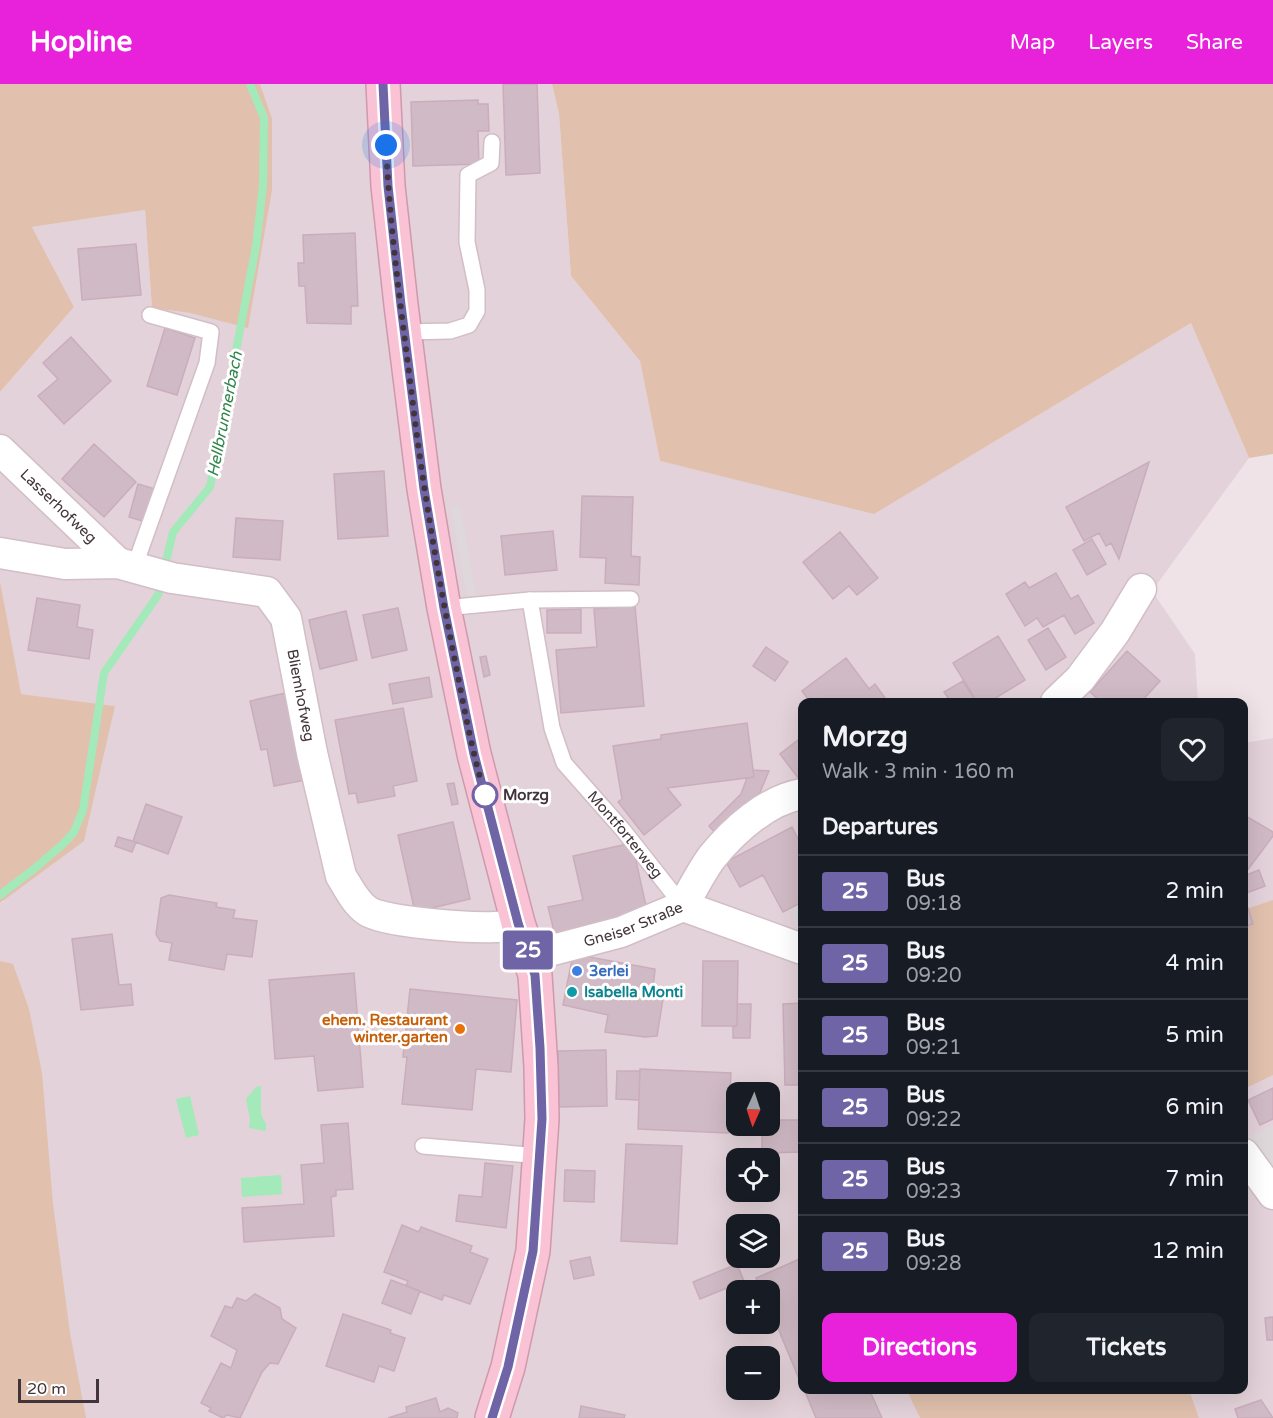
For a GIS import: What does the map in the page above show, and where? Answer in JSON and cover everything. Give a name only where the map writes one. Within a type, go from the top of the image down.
[{"type":"street","points":[[383,84],[388,186],[404,332],[424,489],[444,608],[474,754],[518,923],[535,975],[540,1038],[541,1156],[532,1256],[508,1367],[492,1418]]},
{"type":"street","name":"Lasserhofweg","points":[[0,450],[144,571]]},
{"type":"street","name":"Bliemhofweg","points":[[0,553],[65,564],[144,571],[267,592],[286,618],[312,753],[341,876],[352,894],[366,911],[385,918],[462,926],[497,927],[518,923]]},
{"type":"street","points":[[1060,698],[1080,680],[1115,632],[1141,589]]},
{"type":"street","points":[[683,906],[713,845],[786,797],[798,795]]},
{"type":"street","name":"Gneiser Straße","points":[[530,956],[621,932],[683,906],[798,948]]},
{"type":"street","points":[[1248,1160],[1273,1194]]},
{"type":"lane","points":[[404,332],[450,331],[469,325],[477,311],[477,290],[467,242],[468,175],[491,163],[492,142]]},
{"type":"lane","points":[[144,571],[207,363],[211,332],[150,315]]},
{"type":"lane","points":[[444,608],[530,600],[631,599]]},
{"type":"lane","name":"Montforterweg","points":[[530,600],[552,728],[564,763],[623,830],[683,906]]},
{"type":"lane","points":[[423,1146],[541,1156]]},
{"type":"shaded area","points":[[0,84],[260,84],[272,118],[272,190],[248,328],[190,313],[152,308],[145,210],[32,227],[74,307],[0,392]]},
{"type":"shaded area","points":[[260,84],[552,84],[559,114],[571,276],[640,361],[660,461],[874,513],[1191,323],[1249,458],[1152,591],[1195,654],[1198,698],[798,698],[798,1394],[908,1394],[920,1418],[0,1418],[0,903],[3,902],[115,706],[20,694],[0,581],[0,392],[74,307],[32,227],[145,210],[152,308],[190,313],[272,118]]},
{"type":"shaded area","points":[[552,84],[1273,84],[1273,454],[1249,458],[1191,323],[874,514],[660,461],[640,361],[571,276],[559,114]]},
{"type":"shaded area","points":[[460,505],[476,595],[467,597],[451,507]]},
{"type":"shaded area","points":[[0,581],[21,694],[115,706],[84,841],[0,903]]},
{"type":"shaded area","points":[[1273,738],[1273,1418],[1199,1418],[1191,1394],[1248,1394],[1248,742]]},
{"type":"shaded area","points":[[1273,900],[1273,1075],[1248,1087],[1248,909]]},
{"type":"shaded area","points":[[798,904],[798,931],[790,908]]},
{"type":"shaded area","points":[[0,961],[13,964],[29,1009],[42,1073],[53,1204],[70,1333],[86,1418],[0,1418]]},
{"type":"shaded area","points":[[261,1086],[261,1114],[266,1124],[266,1131],[249,1128],[250,1119],[246,1099],[256,1087]]},
{"type":"shaded area","points":[[190,1096],[199,1135],[186,1138],[176,1099]]},
{"type":"shaded area","points":[[1273,1125],[1273,1174],[1248,1143],[1248,1136]]},
{"type":"shaded area","points":[[281,1175],[282,1194],[242,1197],[241,1178]]},
{"type":"shaded area","points":[[908,1394],[1191,1394],[1199,1418],[920,1418]]},
{"type":"building","points":[[503,84],[537,84],[540,173],[506,175]]},
{"type":"building","points":[[478,100],[478,104],[488,104],[489,131],[478,131],[479,164],[413,166],[411,102]]},
{"type":"building","points":[[355,233],[358,306],[351,306],[351,324],[307,323],[305,286],[299,286],[298,263],[304,263],[303,235]]},
{"type":"building","points":[[136,244],[141,295],[82,300],[78,249]]},
{"type":"building","points":[[165,328],[195,338],[177,395],[147,386]]},
{"type":"building","points":[[71,337],[111,381],[64,424],[38,396],[58,379],[43,363]]},
{"type":"building","points":[[94,444],[136,482],[104,517],[62,479]]},
{"type":"building","points":[[1149,462],[1119,559],[1111,543],[1106,546],[1099,533],[1084,541],[1066,507]]},
{"type":"building","points":[[384,471],[388,536],[338,539],[334,474]]},
{"type":"building","points":[[138,484],[155,489],[146,522],[129,517]]},
{"type":"building","points":[[582,496],[633,497],[631,556],[640,557],[639,585],[605,583],[606,558],[580,557]]},
{"type":"building","points":[[236,518],[283,521],[280,560],[233,557]]},
{"type":"building","points":[[553,531],[557,570],[505,575],[501,536]]},
{"type":"building","points":[[840,532],[878,578],[857,595],[849,586],[833,599],[803,562]]},
{"type":"building","points":[[1092,539],[1106,564],[1087,575],[1073,550]]},
{"type":"building","points":[[1056,573],[1071,599],[1078,595],[1094,623],[1075,634],[1064,615],[1043,627],[1037,618],[1025,626],[1006,594],[1025,582],[1029,588]]},
{"type":"building","points":[[37,598],[80,605],[77,627],[93,630],[89,659],[28,650]]},
{"type":"building","points":[[635,606],[644,706],[561,713],[556,650],[597,647],[594,609]]},
{"type":"building","points":[[398,608],[407,650],[372,658],[363,615]]},
{"type":"building","points":[[581,609],[581,633],[547,633],[547,610]]},
{"type":"building","points":[[346,611],[357,660],[320,669],[309,620]]},
{"type":"building","points":[[1048,628],[1066,657],[1046,670],[1028,640]]},
{"type":"building","points":[[998,636],[1025,680],[996,698],[975,698],[953,663]]},
{"type":"building","points":[[766,647],[788,662],[775,681],[753,666]]},
{"type":"building","points":[[1127,651],[1160,681],[1145,698],[1097,698],[1090,692]]},
{"type":"building","points":[[486,656],[490,675],[484,677],[480,657]]},
{"type":"building","points":[[846,658],[869,689],[875,684],[885,698],[807,698],[802,691]]},
{"type":"building","points":[[429,677],[432,697],[393,704],[389,684]]},
{"type":"building","points":[[963,681],[974,698],[948,698],[944,692]]},
{"type":"building","points":[[290,692],[306,780],[274,786],[267,749],[261,750],[250,701]]},
{"type":"building","points":[[403,708],[417,781],[393,786],[395,796],[358,803],[356,793],[349,794],[335,720]]},
{"type":"building","points":[[747,723],[754,777],[667,788],[681,805],[644,835],[618,802],[622,799],[613,746],[661,739],[661,735]]},
{"type":"building","points":[[798,740],[798,778],[780,754]]},
{"type":"building","points":[[753,770],[769,771],[755,804],[720,838],[709,826],[741,794],[747,778],[754,777]]},
{"type":"building","points":[[454,783],[458,804],[452,805],[447,784]]},
{"type":"building","points":[[146,804],[182,817],[168,854],[133,841]]},
{"type":"building","points":[[1248,817],[1273,832],[1273,836],[1248,869]]},
{"type":"building","points":[[453,822],[470,899],[415,912],[398,835]]},
{"type":"building","points":[[792,827],[798,839],[798,904],[783,912],[763,875],[740,887],[726,862]]},
{"type":"building","points":[[118,837],[136,842],[132,852],[115,846]]},
{"type":"building","points":[[632,843],[648,915],[556,939],[548,907],[583,900],[573,856]]},
{"type":"building","points":[[1259,870],[1265,886],[1248,892],[1248,874]]},
{"type":"building","points":[[169,895],[217,903],[216,907],[235,910],[233,918],[257,921],[252,957],[227,954],[224,970],[169,960],[172,943],[160,941],[156,934],[161,898]]},
{"type":"building","points":[[1248,908],[1253,924],[1248,926]]},
{"type":"building","points":[[112,934],[119,985],[131,984],[133,1005],[81,1010],[72,939]]},
{"type":"building","points":[[573,954],[655,969],[652,998],[663,999],[657,1036],[645,1037],[605,1032],[608,1015],[563,1005]]},
{"type":"building","points":[[703,961],[738,961],[737,1026],[702,1026]]},
{"type":"building","points":[[354,973],[363,1087],[318,1091],[314,1056],[275,1059],[269,980]]},
{"type":"building","name":"ehem. Restaurant winter.garten","points":[[410,989],[517,1000],[511,1072],[476,1069],[472,1110],[402,1104],[407,1057],[403,1057]]},
{"type":"building","points":[[798,1003],[798,1085],[785,1085],[783,1004]]},
{"type":"building","points":[[737,1004],[751,1004],[750,1038],[733,1038],[733,1027],[737,1026]]},
{"type":"building","points":[[606,1050],[607,1106],[559,1107],[558,1051]]},
{"type":"building","points":[[640,1069],[731,1073],[731,1082],[726,1082],[726,1133],[638,1129]]},
{"type":"building","points":[[617,1071],[640,1071],[639,1100],[616,1099]]},
{"type":"building","points":[[1273,1088],[1273,1119],[1260,1125],[1248,1100]]},
{"type":"building","points":[[780,1120],[798,1120],[798,1152],[780,1153],[780,1148],[762,1148],[762,1136],[780,1136]]},
{"type":"building","points":[[348,1123],[353,1189],[336,1190],[336,1196],[331,1197],[334,1236],[244,1242],[242,1208],[304,1204],[301,1165],[324,1163],[321,1125]]},
{"type":"building","points":[[626,1144],[682,1146],[677,1244],[621,1241]]},
{"type":"building","points":[[485,1163],[513,1166],[506,1228],[456,1221],[459,1195],[482,1197]]},
{"type":"building","points":[[565,1170],[595,1171],[594,1202],[564,1201]]},
{"type":"building","points":[[402,1225],[419,1232],[421,1227],[472,1246],[470,1252],[488,1259],[470,1304],[444,1295],[442,1300],[406,1286],[408,1281],[384,1272]]},
{"type":"building","points":[[590,1257],[594,1275],[574,1279],[570,1261]]},
{"type":"building","points":[[798,1260],[798,1376],[780,1333],[780,1280],[757,1280],[756,1278]]},
{"type":"building","points":[[727,1268],[739,1268],[744,1280],[726,1280],[726,1288],[700,1299],[693,1282]]},
{"type":"building","points":[[391,1280],[420,1291],[411,1314],[382,1303]]},
{"type":"building","points":[[255,1294],[280,1308],[282,1319],[296,1328],[278,1364],[270,1363],[262,1372],[240,1418],[227,1415],[223,1418],[209,1411],[211,1408],[201,1403],[221,1363],[231,1368],[237,1350],[211,1336],[225,1306],[232,1308],[237,1298],[246,1301]]},
{"type":"building","points":[[343,1314],[391,1330],[390,1333],[405,1338],[394,1371],[379,1366],[374,1382],[326,1366]]},
{"type":"building","points":[[1273,1317],[1273,1340],[1267,1340],[1265,1318]]},
{"type":"building","points":[[806,1394],[871,1394],[882,1418],[816,1418]]},
{"type":"building","points":[[436,1398],[440,1412],[448,1408],[458,1413],[457,1418],[388,1418],[407,1412],[406,1407]]},
{"type":"building","points":[[1261,1400],[1273,1418],[1238,1418],[1235,1409]]},
{"type":"building","points":[[581,1406],[625,1415],[624,1418],[579,1418]]},
{"type":"waterway","name":"Hellbrunnerbach","points":[[0,895],[34,869],[74,832],[83,810],[104,673],[158,595],[173,532],[210,487],[256,246],[263,185],[264,118],[250,84]]},
{"type":"bus line","name":"25","points":[[383,84],[388,186],[401,305],[424,489],[444,608],[474,754],[518,923],[535,975],[542,1119],[533,1251],[508,1367],[492,1418]]},
{"type":"place","name":"Morzg","points":[[485,795]]},
{"type":"place","name":"3erlei","points":[[577,971]]},
{"type":"place","name":"Isabella Monti","points":[[572,992]]},
{"type":"place","name":"ehem. Restaurant winter.garten","points":[[460,1029]]},
{"type":"route","points":[[386,145],[388,186],[401,305],[424,489],[450,642],[485,795]]}]
